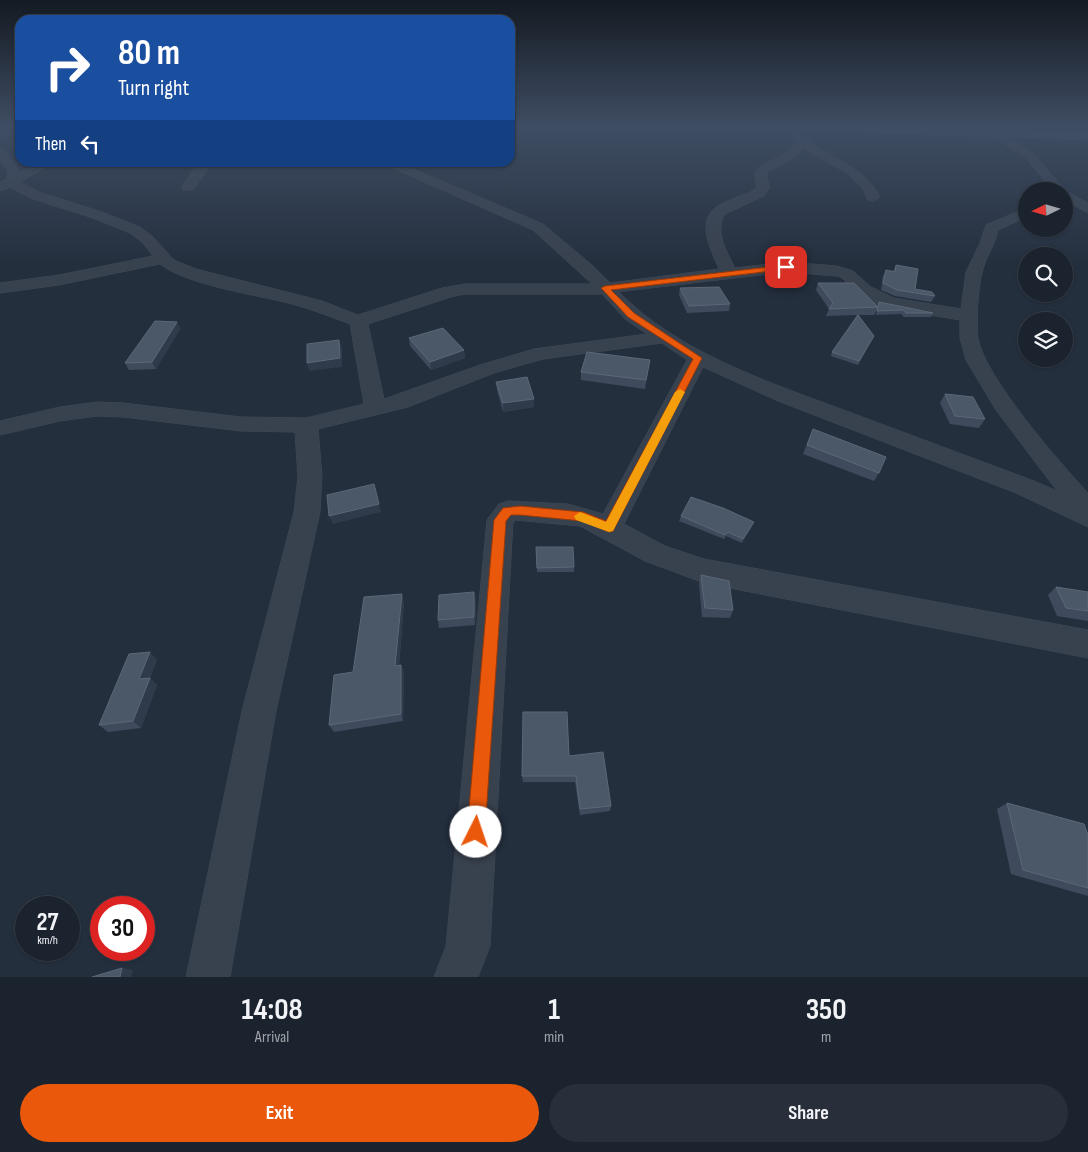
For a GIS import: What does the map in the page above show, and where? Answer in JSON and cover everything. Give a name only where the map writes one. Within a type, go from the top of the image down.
[{"type":"street","points":[[6,184],[14,173]]},
{"type":"street","points":[[6,184],[28,173]]},
{"type":"street","points":[[188,187],[199,173]]},
{"type":"street","points":[[412,173],[538,228],[586,268],[631,315],[698,358],[786,396],[1026,486],[1088,517]]},
{"type":"street","points":[[729,273],[717,243],[713,221],[720,211],[763,190],[761,173]]},
{"type":"street","points":[[851,173],[861,179],[871,190],[873,197]]},
{"type":"street","points":[[6,184],[35,196],[94,213],[139,234],[147,238],[163,259],[171,265],[222,283],[316,305],[358,321],[448,292],[464,289],[605,288],[786,267],[837,271],[847,274],[875,298],[970,316]]},
{"type":"street","points":[[1073,200],[1088,209]]},
{"type":"street","points":[[1018,216],[991,228],[988,243],[974,272],[969,338],[976,360],[1004,405],[1062,480],[1088,508]]},
{"type":"street","points":[[0,288],[59,280],[163,259]]},
{"type":"street","points":[[358,321],[364,343],[375,408]]},
{"type":"street","points":[[0,428],[60,414],[97,409],[123,410],[241,424],[306,425],[400,402],[487,369],[541,353],[664,337]]},
{"type":"street","points":[[609,528],[698,358]]},
{"type":"street","points":[[208,977],[259,711],[308,512],[310,476],[306,425]]},
{"type":"street","points":[[1026,486],[1062,480]]},
{"type":"street","points":[[456,977],[468,946],[500,520],[508,511],[520,510],[583,517],[609,528],[638,546],[670,561],[704,571],[1088,644]]},
{"type":"building","points":[[896,265],[918,269],[915,289],[932,292],[935,296],[897,290],[883,283],[886,270],[895,272]]},
{"type":"building","points":[[818,283],[854,283],[878,307],[829,309],[833,303]]},
{"type":"building","points":[[719,287],[730,304],[689,306],[680,288]]},
{"type":"building","points":[[879,302],[933,313],[906,313],[903,310],[877,311]]},
{"type":"building","points":[[858,315],[874,336],[859,361],[832,352]]},
{"type":"building","points":[[155,321],[177,322],[152,362],[125,363]]},
{"type":"building","points":[[443,328],[464,350],[430,362],[409,338]]},
{"type":"building","points":[[339,340],[340,358],[307,363],[307,344]]},
{"type":"building","points":[[587,352],[650,360],[646,380],[581,372]]},
{"type":"building","points":[[527,377],[534,399],[503,403],[496,382]]},
{"type":"building","points":[[945,394],[973,397],[985,419],[955,416]]},
{"type":"building","points":[[813,429],[886,457],[879,473],[807,445]]},
{"type":"building","points":[[374,484],[379,504],[329,516],[327,495]]},
{"type":"building","points":[[691,497],[723,508],[754,522],[743,539],[728,532],[725,535],[681,516]]},
{"type":"building","points":[[536,547],[573,547],[574,567],[537,568]]},
{"type":"building","points":[[701,575],[729,581],[733,610],[705,608]]},
{"type":"building","points":[[1056,587],[1088,592],[1088,611],[1066,608]]},
{"type":"building","points":[[474,592],[474,617],[438,620],[439,595]]},
{"type":"building","points":[[402,594],[395,666],[401,665],[401,714],[329,725],[334,675],[353,672],[364,597]]},
{"type":"building","points":[[150,652],[139,679],[150,678],[133,721],[99,725],[129,654]]},
{"type":"building","points":[[523,712],[567,712],[569,756],[603,752],[611,806],[580,809],[576,776],[522,776]]},
{"type":"building","points":[[1007,803],[1084,824],[1088,835],[1088,888],[1023,870]]},
{"type":"building","points":[[122,968],[120,977],[92,977]]},
{"type":"slow traffic","points":[[580,516],[609,528],[680,392]]},
{"type":"route","points":[[476,832],[500,520],[508,511],[520,510],[583,517],[609,528],[698,358],[631,315],[605,288],[786,267]]}]
